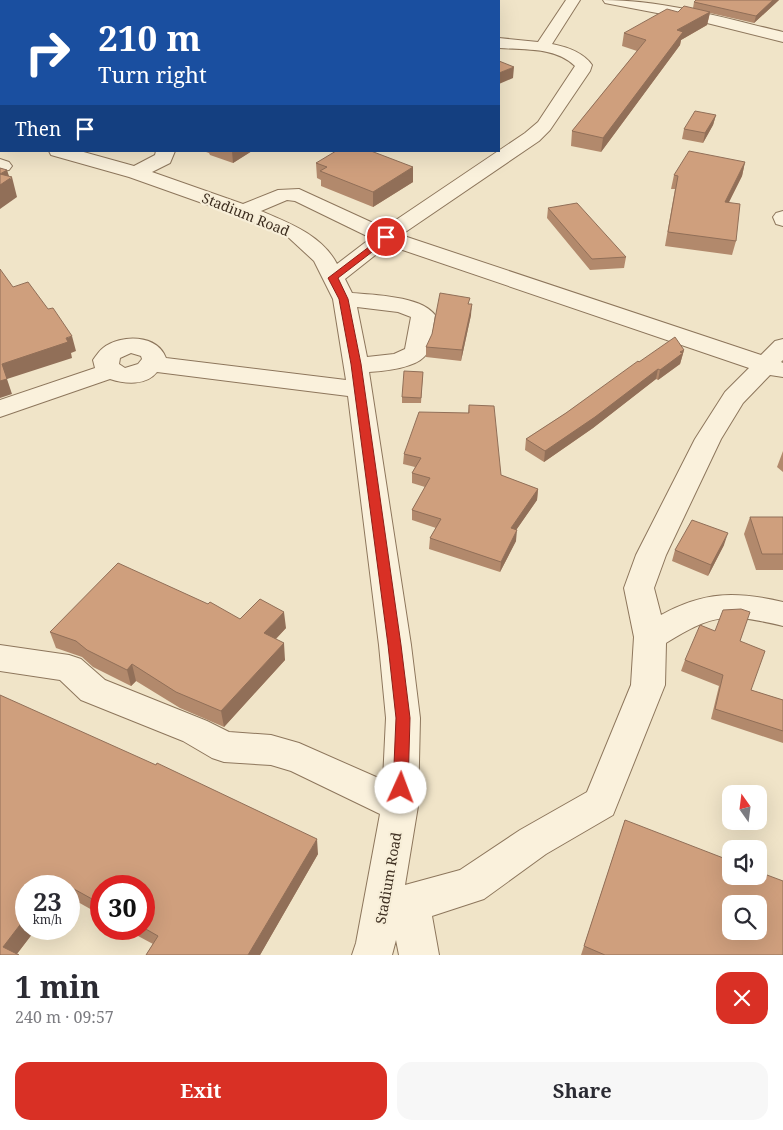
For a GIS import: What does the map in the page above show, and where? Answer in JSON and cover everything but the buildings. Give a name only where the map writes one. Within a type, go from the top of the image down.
[{"type":"street","points":[[542,48],[573,0]]},
{"type":"street","points":[[610,0],[699,16],[783,37]]},
{"type":"street","points":[[0,409],[48,391],[110,372],[106,367],[108,357],[112,352],[127,346],[143,347],[149,350],[154,359],[152,364],[357,377],[409,357],[416,352],[423,315],[419,311],[338,288],[386,237],[532,137],[544,126],[578,79],[584,65],[561,50],[500,43]]},
{"type":"street","name":"Stadium Road","points":[[62,152],[136,173],[243,211],[295,233],[323,258],[338,288],[357,377],[395,645],[403,718],[397,904],[372,955]]},
{"type":"street","points":[[136,173],[163,159],[166,152]]},
{"type":"street","points":[[243,211],[284,194],[299,195],[386,237],[777,360]]},
{"type":"street","points":[[420,955],[397,904],[470,886],[533,842],[600,803],[648,685],[650,637],[639,588],[651,555],[708,439],[734,398],[777,360]]},
{"type":"street","points":[[650,637],[699,610],[721,606],[754,607],[783,614]]},
{"type":"street","points":[[0,658],[69,668],[93,690],[195,731],[224,747],[271,750],[299,758],[400,806]]},
{"type":"route","points":[[386,237],[333,278],[344,299],[356,364],[358,390],[395,645],[403,718],[401,788]]}]
